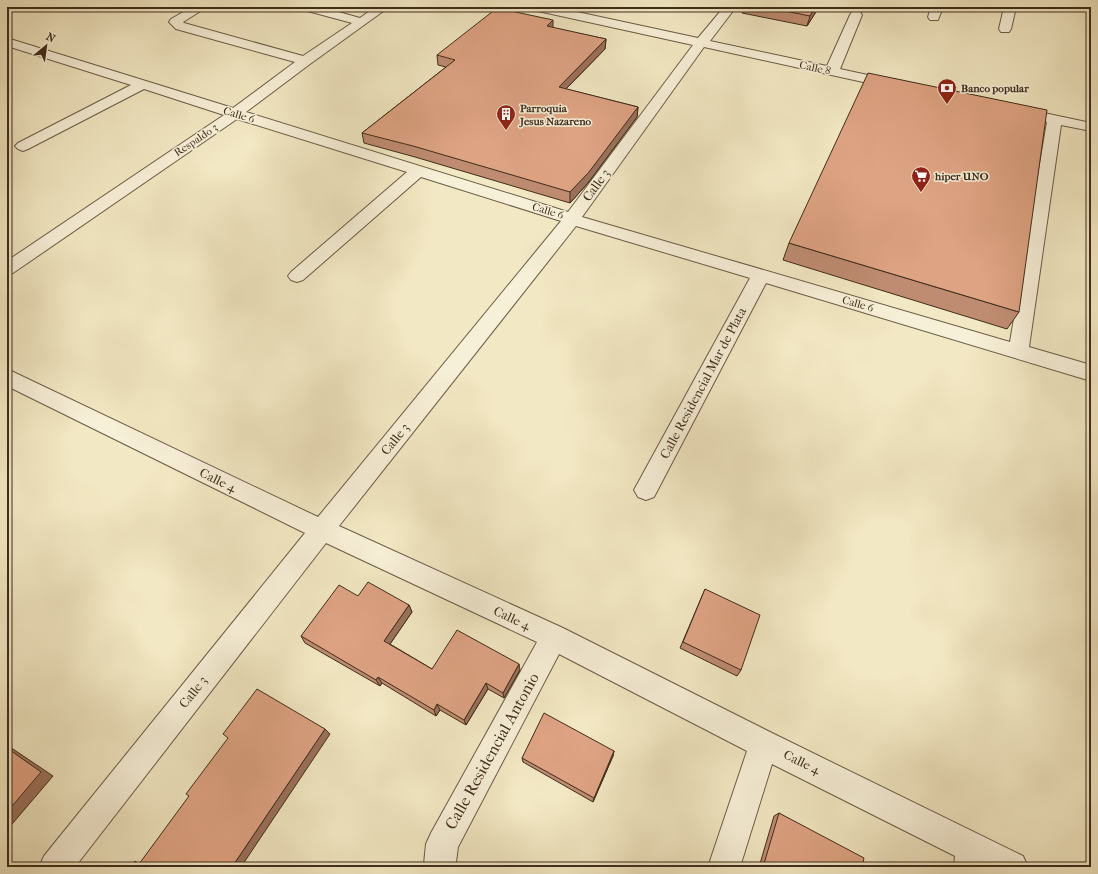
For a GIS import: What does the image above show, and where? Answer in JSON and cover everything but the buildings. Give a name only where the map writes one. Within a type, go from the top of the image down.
[{"type":"street","points":[[201,7],[174,22],[180,26],[304,61]]},
{"type":"street","points":[[308,7],[362,22]]},
{"type":"street","name":"Respaldo 3","points":[[7,269],[235,114],[304,61],[383,7]]},
{"type":"street","name":"Calle 8","points":[[538,7],[909,88]]},
{"type":"street","points":[[586,18],[597,7]]},
{"type":"street","name":"Calle 3","points":[[55,867],[322,530],[572,219],[701,43],[730,7]]},
{"type":"street","points":[[1005,29],[1010,7]]},
{"type":"street","points":[[832,71],[856,15]]},
{"type":"street","name":"Calle 6","points":[[10,49],[29,49],[572,219],[1091,373]]},
{"type":"street","points":[[23,146],[142,85]]},
{"type":"street","points":[[1001,108],[1091,127]]},
{"type":"street","points":[[1018,351],[1055,120]]},
{"type":"street","points":[[297,276],[418,171]]},
{"type":"street","name":"Calle Residencial Mar de Plata","points":[[646,490],[761,275]]},
{"type":"street","name":"Calle 4","points":[[7,377],[322,530],[554,637],[764,744],[971,857],[1012,867]]},
{"type":"street","name":"Calle Residencial Antonio","points":[[442,867],[440,864],[442,844],[554,637]]},
{"type":"street","points":[[724,867],[764,744]]},
{"type":"place","name":"Banco popular","points":[[947,105]]},
{"type":"place","name":"Parroquia Jesus Nazareno","points":[[506,131]]},
{"type":"place","name":"hiper UNO","points":[[921,193]]}]
